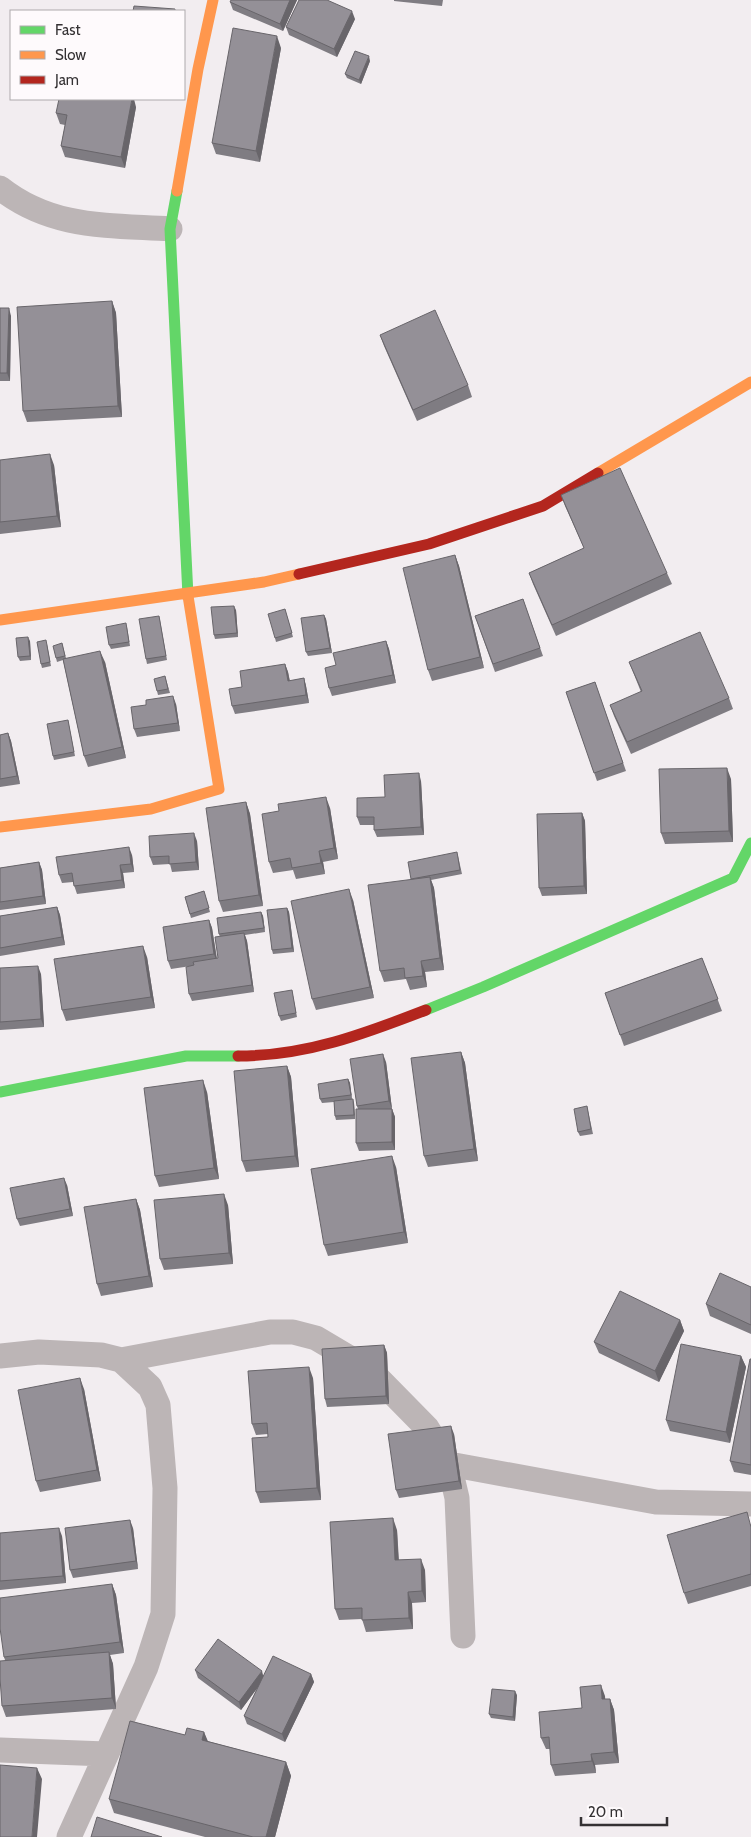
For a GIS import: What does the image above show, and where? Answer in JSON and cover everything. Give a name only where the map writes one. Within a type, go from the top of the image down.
[{"type":"street","points":[[0,827],[151,809],[219,789],[188,594],[170,229],[198,69],[214,0]]},
{"type":"street","points":[[0,188],[11,196],[53,217],[81,224],[170,229]]},
{"type":"street","points":[[0,620],[264,582],[429,544],[543,506],[751,382]]},
{"type":"street","points":[[0,1092],[186,1056],[269,1056],[353,1038],[482,987],[733,878],[751,843]]},
{"type":"street","points":[[0,1356],[39,1352],[101,1355],[121,1360],[270,1332],[293,1332],[316,1338],[370,1370],[427,1428],[449,1464],[457,1498],[463,1636]]},
{"type":"street","points":[[69,1837],[146,1667],[163,1614],[165,1488],[158,1405],[150,1387],[121,1360]]},
{"type":"street","points":[[449,1464],[656,1502],[751,1504]]},
{"type":"street","points":[[0,1750],[106,1754]]},
{"type":"building","points":[[231,0],[290,0],[280,24],[230,2]]},
{"type":"building","points":[[299,0],[327,0],[352,11],[334,49],[286,27]]},
{"type":"building","points":[[134,6],[175,9],[175,10],[133,10]]},
{"type":"building","points":[[233,28],[277,36],[256,151],[212,143]]},
{"type":"building","points":[[355,51],[369,56],[359,80],[345,74]]},
{"type":"building","points":[[59,100],[132,100],[121,157],[61,146],[67,115],[56,113]]},
{"type":"building","points":[[112,301],[118,406],[23,411],[17,307]]},
{"type":"building","points":[[0,308],[9,308],[7,373],[0,373]]},
{"type":"building","points":[[435,310],[468,385],[413,410],[380,335]]},
{"type":"building","points":[[50,454],[57,516],[0,522],[0,460]]},
{"type":"building","points":[[620,468],[667,573],[552,625],[529,573],[584,548],[561,495]]},
{"type":"building","points":[[455,555],[480,657],[428,670],[403,568]]},
{"type":"building","points":[[523,599],[540,648],[493,664],[475,616]]},
{"type":"building","points":[[234,606],[237,633],[214,635],[211,607]]},
{"type":"building","points":[[285,609],[292,633],[275,638],[268,614]]},
{"type":"building","points":[[324,615],[330,648],[306,652],[301,618]]},
{"type":"building","points":[[159,616],[166,656],[146,659],[139,619]]},
{"type":"building","points":[[126,623],[129,642],[109,645],[106,627]]},
{"type":"building","points":[[700,632],[729,698],[627,742],[610,705],[642,691],[629,662]]},
{"type":"building","points":[[28,637],[30,656],[18,657],[16,638]]},
{"type":"building","points":[[46,640],[50,662],[41,664],[37,642]]},
{"type":"building","points":[[386,641],[393,675],[329,688],[325,668],[336,665],[333,653]]},
{"type":"building","points":[[62,643],[65,656],[56,658],[53,646]]},
{"type":"building","points":[[100,651],[122,747],[84,756],[63,659]]},
{"type":"building","points":[[285,664],[288,681],[304,678],[306,695],[232,706],[229,689],[242,687],[240,671]]},
{"type":"building","points":[[165,676],[168,689],[157,691],[154,679]]},
{"type":"building","points":[[595,682],[623,763],[594,773],[566,692]]},
{"type":"building","points":[[173,696],[178,723],[134,729],[131,707],[146,705],[146,700]]},
{"type":"building","points":[[68,720],[74,752],[53,756],[47,724]]},
{"type":"building","points":[[8,733],[17,776],[0,779],[0,735]]},
{"type":"building","points":[[727,768],[729,831],[661,833],[659,769]]},
{"type":"building","points":[[419,773],[421,827],[374,830],[374,817],[357,817],[357,798],[385,797],[384,775]]},
{"type":"building","points":[[326,797],[334,848],[319,851],[321,863],[292,868],[290,858],[269,862],[262,814],[279,811],[278,804]]},
{"type":"building","points":[[246,802],[259,895],[219,901],[206,808]]},
{"type":"building","points":[[582,813],[584,886],[539,888],[537,814]]},
{"type":"building","points":[[194,833],[196,862],[169,864],[169,856],[150,857],[149,836]]},
{"type":"building","points":[[129,847],[131,864],[120,865],[122,880],[74,886],[72,873],[59,875],[56,857]]},
{"type":"building","points":[[457,852],[460,870],[411,879],[408,862]]},
{"type":"building","points":[[39,862],[43,896],[0,902],[0,868]]},
{"type":"building","points":[[430,877],[440,958],[421,961],[423,976],[405,978],[404,968],[380,971],[368,885]]},
{"type":"building","points":[[349,889],[370,987],[312,999],[291,901]]},
{"type":"building","points":[[204,891],[209,908],[190,914],[185,897]]},
{"type":"building","points":[[57,907],[62,937],[0,948],[0,916]]},
{"type":"building","points":[[287,908],[292,948],[272,950],[267,910]]},
{"type":"building","points":[[261,912],[264,928],[219,934],[217,918]]},
{"type":"building","points":[[209,920],[214,954],[168,961],[163,927]]},
{"type":"building","points":[[244,933],[252,985],[189,994],[186,967],[194,965],[193,962],[218,958],[215,937]]},
{"type":"building","points":[[143,946],[151,997],[62,1010],[54,959]]},
{"type":"building","points":[[702,958],[718,999],[620,1035],[605,993]]},
{"type":"building","points":[[38,966],[41,1019],[0,1022],[0,968]]},
{"type":"building","points":[[292,990],[296,1013],[279,1016],[274,993]]},
{"type":"building","points":[[461,1052],[474,1149],[424,1156],[411,1058]]},
{"type":"building","points":[[383,1054],[389,1101],[357,1106],[350,1059]]},
{"type":"building","points":[[287,1066],[295,1156],[242,1161],[234,1071]]},
{"type":"building","points":[[348,1079],[351,1095],[320,1099],[318,1084]]},
{"type":"building","points":[[203,1080],[214,1168],[155,1176],[144,1088]]},
{"type":"building","points":[[353,1099],[354,1115],[335,1116],[334,1101]]},
{"type":"building","points":[[587,1106],[591,1129],[578,1132],[574,1109]]},
{"type":"building","points":[[356,1109],[392,1109],[392,1142],[356,1143]]},
{"type":"building","points":[[392,1156],[404,1232],[324,1245],[311,1169]]},
{"type":"building","points":[[64,1178],[70,1209],[17,1219],[10,1188]]},
{"type":"building","points":[[224,1194],[229,1253],[160,1259],[154,1200]]},
{"type":"building","points":[[136,1199],[149,1276],[97,1284],[84,1207]]},
{"type":"building","points":[[720,1273],[751,1287],[751,1325],[706,1304]]},
{"type":"building","points":[[620,1291],[680,1320],[655,1371],[594,1342]]},
{"type":"building","points":[[681,1344],[741,1356],[726,1432],[666,1420]]},
{"type":"building","points":[[384,1345],[386,1396],[325,1399],[322,1349]]},
{"type":"building","points":[[751,1359],[751,1465],[730,1461]]},
{"type":"building","points":[[309,1367],[317,1488],[256,1492],[252,1438],[268,1437],[267,1423],[252,1424],[248,1371]]},
{"type":"building","points":[[80,1378],[97,1470],[36,1481],[18,1390]]},
{"type":"building","points":[[451,1426],[459,1481],[396,1490],[388,1434]]},
{"type":"building","points":[[747,1512],[751,1527],[751,1574],[684,1593],[667,1535]]},
{"type":"building","points":[[393,1518],[395,1560],[421,1559],[422,1591],[408,1592],[409,1618],[362,1620],[362,1608],[335,1609],[330,1522]]},
{"type":"building","points":[[130,1520],[136,1561],[70,1570],[65,1528]]},
{"type":"building","points":[[59,1528],[63,1576],[0,1581],[0,1533]]},
{"type":"building","points":[[112,1584],[120,1642],[4,1657],[0,1628],[0,1598]]},
{"type":"building","points":[[218,1639],[262,1671],[239,1702],[195,1670]]},
{"type":"building","points":[[109,1652],[112,1698],[2,1706],[0,1661]]},
{"type":"building","points":[[273,1656],[311,1674],[282,1734],[244,1716]]},
{"type":"building","points":[[601,1685],[602,1699],[610,1699],[614,1752],[591,1754],[592,1761],[551,1765],[549,1737],[541,1738],[539,1712],[582,1708],[580,1687]]},
{"type":"building","points":[[492,1689],[515,1691],[513,1717],[489,1714]]},
{"type":"building","points":[[130,1721],[185,1735],[187,1728],[204,1732],[202,1740],[286,1762],[266,1837],[253,1837],[109,1799]]},
{"type":"building","points":[[0,1765],[37,1768],[32,1837],[0,1837]]},
{"type":"building","points":[[97,1817],[162,1837],[91,1837]]},
{"type":"traffic: fast","points":[[177,191],[170,229],[188,596]]},
{"type":"traffic: fast","points":[[426,1010],[733,878],[751,843]]},
{"type":"traffic: fast","points":[[0,1092],[186,1056],[238,1056]]},
{"type":"traffic: slow","points":[[177,191],[198,69],[213,0]]},
{"type":"traffic: slow","points":[[598,473],[751,382]]},
{"type":"traffic: slow","points":[[0,620],[264,582],[299,574]]},
{"type":"traffic: slow","points":[[0,827],[151,809],[219,789],[188,596]]},
{"type":"traffic: jam","points":[[299,574],[429,544],[543,506],[598,473]]},
{"type":"traffic: jam","points":[[238,1056],[263,1055],[311,1048],[357,1035],[426,1010]]}]
